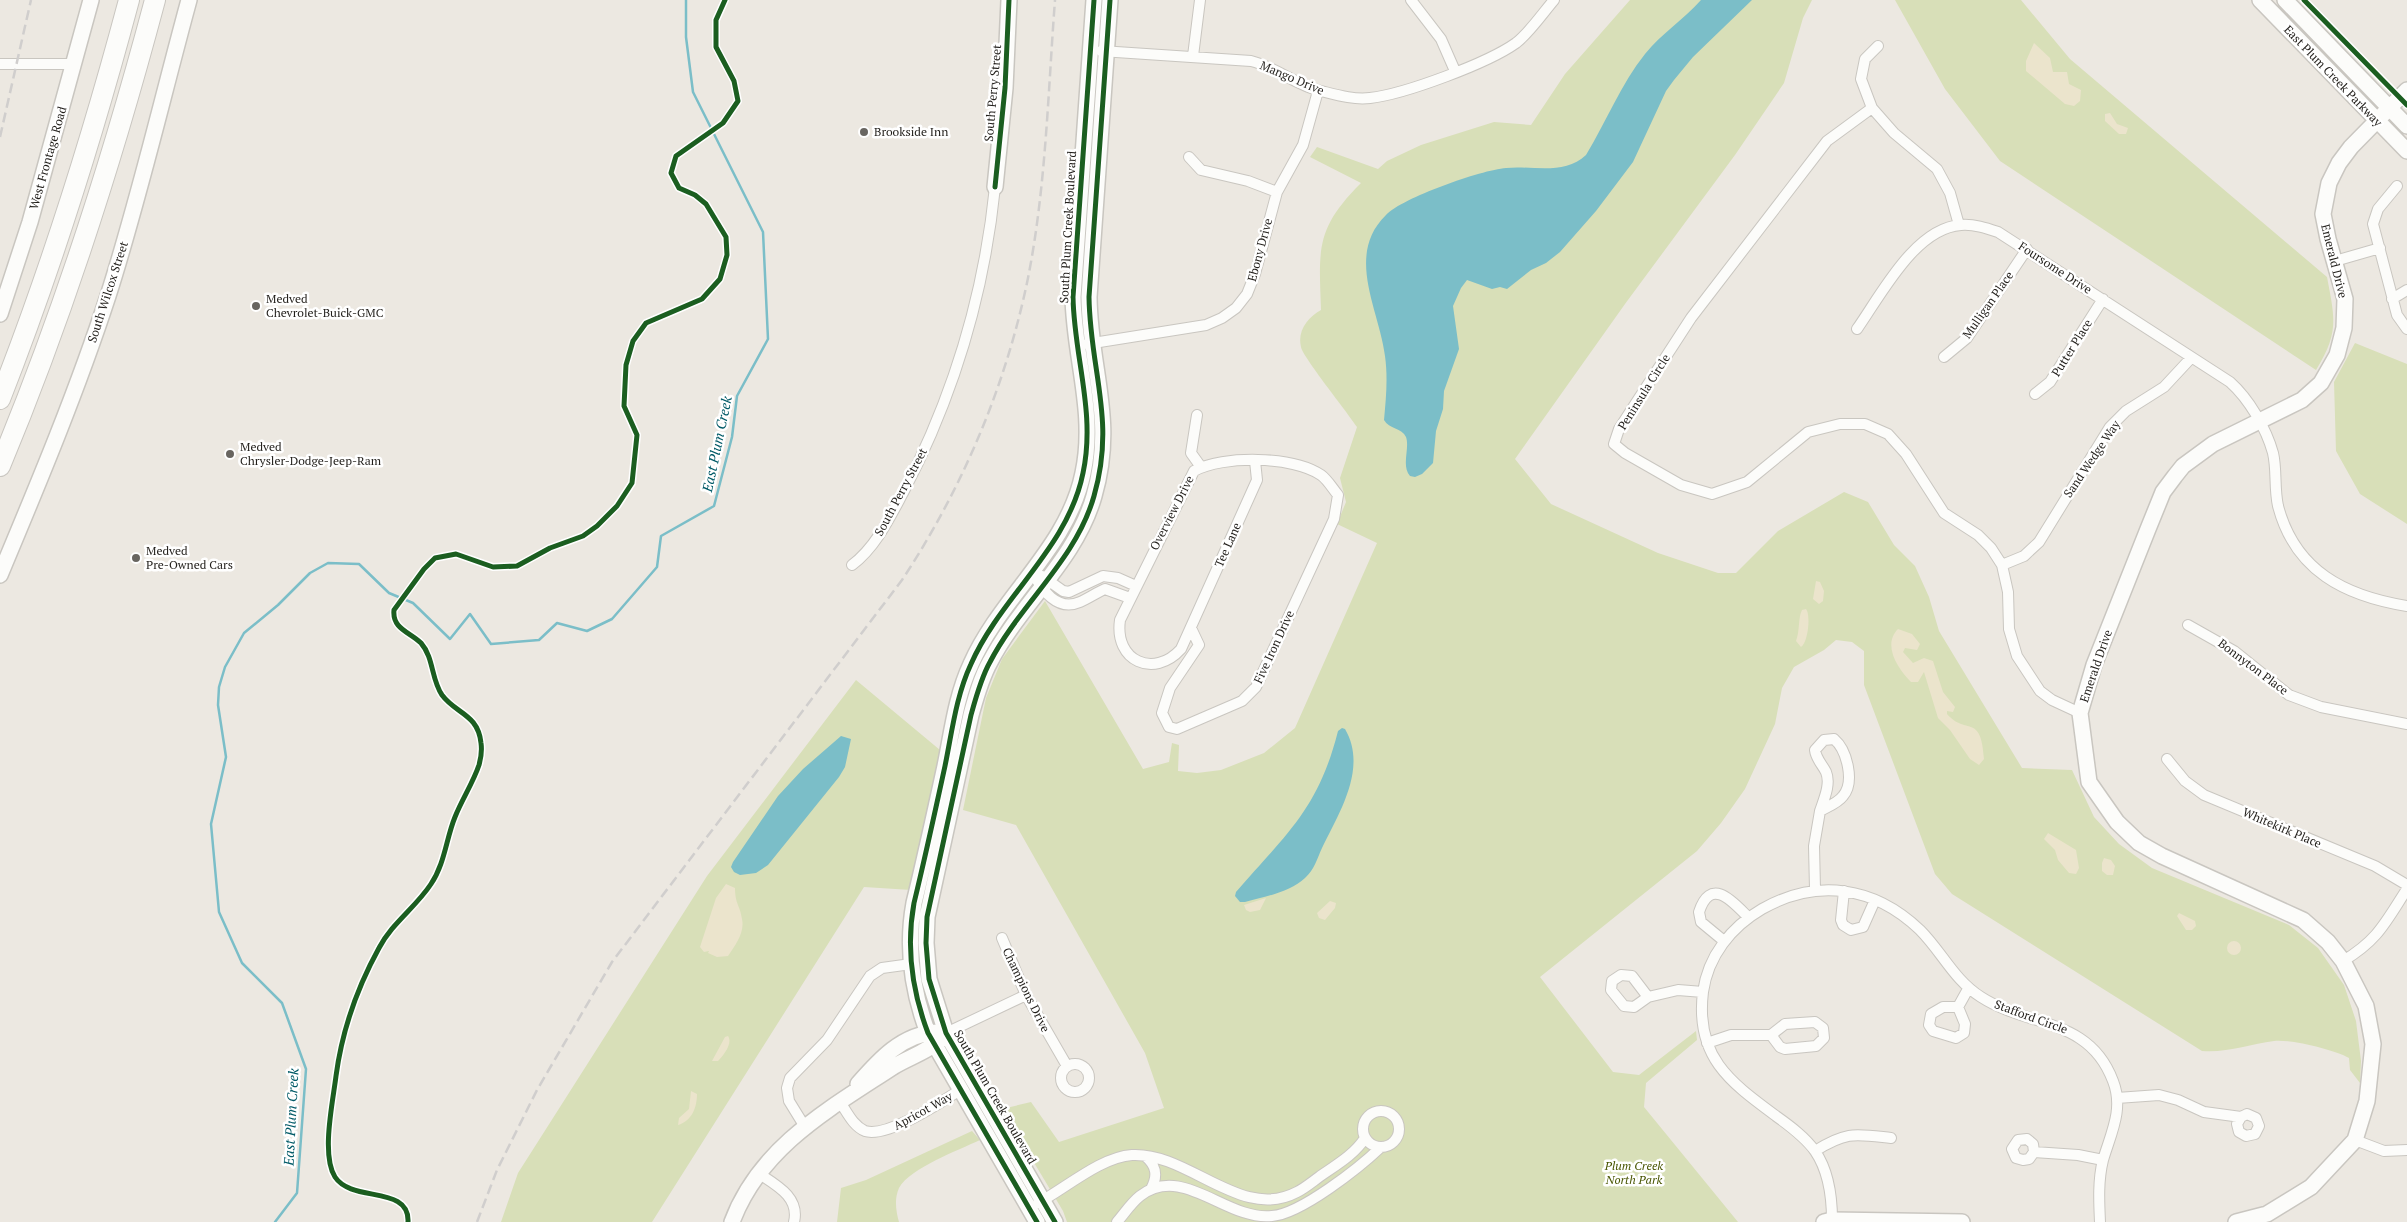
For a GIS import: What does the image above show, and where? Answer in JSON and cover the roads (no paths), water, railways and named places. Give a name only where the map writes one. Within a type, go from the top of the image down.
[{"type":"highway","points":[[0,400],[67,213],[129,0]]},
{"type":"highway","points":[[0,466],[63,301],[97,201],[155,0]]},
{"type":"street","name":"West Frontage Road","points":[[0,314],[30,222],[91,0]]},
{"type":"street","name":"South Wilcox Street","points":[[0,575],[54,448],[108,296],[134,208],[189,0]]},
{"type":"street","name":"South Perry Street","points":[[852,565],[865,556],[895,508],[947,400],[966,343],[978,295],[995,187],[1005,88],[1009,0]]},
{"type":"street","name":"South Plum Creek Boulevard","points":[[1037,1222],[931,1039],[916,999],[911,964],[913,909],[962,687],[982,642],[1064,524],[1083,476],[1088,444],[1088,415],[1076,346],[1073,316],[1074,274],[1094,0]]},
{"type":"street","name":"South Plum Creek Boulevard","points":[[1055,1222],[946,1033],[929,979],[926,930],[980,685],[996,650],[1045,584],[1087,516],[1094,498],[1102,461],[1104,414],[1089,315],[1110,0]]},
{"type":"street","points":[[1193,56],[1200,0]]},
{"type":"street","points":[[1410,0],[1441,39],[1455,71]]},
{"type":"street","name":"Mango Drive","points":[[1090,50],[1244,60],[1265,64],[1318,91],[1368,98],[1394,93],[1490,58],[1517,42],[1554,0]]},
{"type":"street","name":"East Plum Creek Parkway","points":[[2260,0],[2407,151]]},
{"type":"street","name":"East Plum Creek Parkway","points":[[2286,0],[2407,126]]},
{"type":"street","points":[[1878,46],[1865,59],[1861,79],[1872,108],[1894,133],[1937,169],[1950,193],[1959,225]]},
{"type":"street","points":[[0,64],[74,64]]},
{"type":"street","name":"Emerald Drive","points":[[2236,1222],[2267,1214],[2311,1186],[2355,1140],[2367,1101],[2373,1044],[2366,1006],[2343,962],[2328,942],[2302,920],[2162,856],[2134,838],[2117,822],[2089,782],[2080,713],[2094,665],[2163,492],[2183,466],[2198,454],[2302,400],[2322,383],[2337,355],[2344,328],[2345,299],[2323,214],[2330,183],[2339,163],[2351,146],[2407,90]]},
{"type":"street","name":"Ebony Drive","points":[[1076,346],[1206,325],[1222,318],[1236,308],[1247,294],[1255,274],[1277,192],[1303,145],[1318,91]]},
{"type":"street","name":"Peninsula Circle","points":[[1872,108],[1827,141],[1697,310],[1619,429],[1614,444],[1625,453],[1681,485],[1712,494],[1747,482],[1808,432],[1840,424],[1866,424],[1888,434],[1906,454],[1944,513],[1978,535],[1991,548],[2002,566],[2008,592],[2009,629],[2017,656],[2040,691],[2052,700],[2080,713]]},
{"type":"street","points":[[1189,157],[1202,170],[1248,181],[1277,192]]},
{"type":"street","points":[[2397,186],[2378,209],[2373,224],[2396,315],[2407,329]]},
{"type":"street","name":"Foursome Drive","points":[[1857,329],[1908,256],[1925,239],[1959,225],[1978,225],[1998,232],[2027,249],[2239,389],[2273,453],[2278,505],[2291,537],[2300,552],[2321,574],[2339,587],[2360,596],[2407,606]]},
{"type":"street","points":[[2335,261],[2380,248]]},
{"type":"street","name":"Mulligan Place","points":[[1944,357],[1967,338],[2027,249]]},
{"type":"street","points":[[2392,299],[2407,290]]},
{"type":"street","name":"Putter Place","points":[[2035,394],[2050,382],[2103,299]]},
{"type":"street","name":"Sand Wedge Way","points":[[2002,566],[2024,556],[2039,542],[2110,427],[2126,411],[2164,387],[2191,358]]},
{"type":"street","name":"Overview Drive","points":[[1191,628],[1181,649],[1172,660],[1154,665],[1137,661],[1125,652],[1118,633],[1120,620],[1136,586],[1194,472],[1201,467],[1191,453],[1197,415]]},
{"type":"street","points":[[1201,467],[1221,462],[1255,461]]},
{"type":"street","name":"Five Iron Drive","points":[[1191,628],[1198,645],[1170,688],[1162,713],[1168,727],[1177,729],[1242,701],[1256,688],[1334,519],[1338,495],[1322,475],[1299,464],[1255,461]]},
{"type":"street","name":"Tee Lane","points":[[1191,628],[1258,480],[1255,461]]},
{"type":"street","points":[[1032,572],[1045,584],[1056,602],[1069,605],[1105,590],[1130,598]]},
{"type":"street","points":[[1045,584],[1069,592],[1103,576],[1118,578],[1136,586]]},
{"type":"street","name":"Bonnyton Place","points":[[2188,624],[2228,646],[2289,695],[2321,707],[2407,724]]},
{"type":"street","points":[[1815,890],[1814,846],[1820,811],[1828,781],[1826,772],[1816,757],[1815,750],[1824,740],[1834,739],[1840,746],[1848,767],[1849,785],[1842,799],[1820,811]]},
{"type":"street","name":"Whitekirk Place","points":[[2167,758],[2185,781],[2204,795],[2375,866],[2407,885]]},
{"type":"street","name":"Stafford Circle","points":[[1828,1221],[1832,1206],[1825,1175],[1815,1151],[1787,1123],[1730,1082],[1717,1063],[1707,1043],[1702,1014],[1703,992],[1714,958],[1724,941],[1748,917],[1792,895],[1815,890],[1844,892],[1875,900],[1892,909],[1920,930],[1968,989],[1996,1006],[2073,1032],[2100,1058],[2113,1081],[2117,1098],[2115,1125],[2103,1160],[2099,1189],[2100,1222]]},
{"type":"street","points":[[2343,962],[2364,949],[2374,939],[2407,890]]},
{"type":"street","points":[[1844,892],[1841,920],[1843,925],[1851,930],[1863,927],[1875,900]]},
{"type":"street","points":[[1724,941],[1701,922],[1700,912],[1708,899],[1717,894],[1728,896],[1748,917]]},
{"type":"street","name":"Champions Drive","points":[[1002,938],[1026,996],[1067,1066]]},
{"type":"street","points":[[805,1127],[789,1101],[787,1088],[790,1078],[827,1040],[870,976],[882,968],[911,964]]},
{"type":"street","points":[[1958,1007],[1968,989]]},
{"type":"street","points":[[1648,996],[1678,990],[1703,992]]},
{"type":"street","points":[[732,1222],[758,1173],[776,1152],[805,1127],[840,1102],[888,1052],[900,1044],[931,1039],[946,1033],[1026,996]]},
{"type":"street","points":[[1707,1043],[1731,1035],[1771,1035],[1786,1024],[1815,1022],[1822,1028],[1824,1038],[1816,1046],[1785,1049],[1780,1047],[1771,1035]]},
{"type":"street","name":"Apricot Way","points":[[840,1102],[855,1124],[864,1130],[874,1132],[888,1130],[960,1090]]},
{"type":"street","points":[[2117,1098],[2159,1095],[2178,1100],[2204,1112],[2241,1117]]},
{"type":"street","points":[[1117,1222],[1139,1197],[1164,1185],[1176,1185],[1244,1213],[1273,1216],[1304,1205],[1367,1160],[1380,1147],[1393,1142],[1399,1131],[1397,1122],[1389,1113],[1380,1111],[1368,1116],[1363,1128],[1365,1138],[1374,1146],[1380,1147]]},
{"type":"street","points":[[1815,1151],[1834,1140],[1852,1133],[1891,1138]]},
{"type":"street","points":[[1028,1208],[1106,1162],[1121,1156],[1145,1155],[1170,1162],[1246,1198],[1270,1200],[1296,1193],[1357,1150],[1365,1138]]},
{"type":"street","points":[[2355,1140],[2384,1151],[2407,1150]]},
{"type":"street","points":[[2034,1152],[2078,1155],[2103,1160]]},
{"type":"street","points":[[1145,1155],[1152,1162],[1156,1170],[1156,1180],[1151,1190]]},
{"type":"street","points":[[758,1173],[784,1191],[793,1202],[796,1214],[794,1222]]},
{"type":"street","points":[[1828,1221],[1962,1222]]},
{"type":"water","points":[[1701,0],[1752,0],[1693,57],[1674,80],[1666,91],[1633,162],[1596,211],[1560,252],[1546,263],[1531,270],[1507,289],[1500,287],[1492,289],[1467,280],[1461,288],[1453,306],[1459,349],[1444,391],[1443,409],[1436,431],[1433,463],[1422,474],[1415,477],[1410,476],[1406,467],[1406,437],[1402,432],[1384,420],[1387,380],[1386,364],[1382,338],[1368,283],[1366,265],[1368,247],[1374,231],[1386,215],[1395,208],[1424,193],[1461,179],[1506,168],[1558,168],[1577,161],[1586,155],[1636,66],[1658,40]]},
{"type":"water","points":[[1342,728],[1345,729],[1351,744],[1354,759],[1349,790],[1313,868],[1305,878],[1292,887],[1268,896],[1240,902],[1235,896],[1236,892],[1285,836],[1310,801],[1321,781],[1338,731]]},
{"type":"water","points":[[841,736],[851,739],[845,767],[839,777],[768,865],[756,873],[740,875],[734,872],[731,867],[733,862],[778,796],[803,769]]},
{"type":"waterway","name":"East Plum Creek","points":[[275,1222],[297,1193],[306,1069],[282,1003],[242,963],[219,912],[211,824],[226,757],[218,705],[219,687],[225,667],[244,633],[278,605],[310,573],[328,563],[359,564],[389,593],[413,603],[450,639],[470,614],[491,644],[539,640],[557,623],[587,631],[612,619],[657,567],[661,536],[714,506],[732,437],[737,396],[768,339],[763,232],[693,92],[686,37],[686,0]]},
{"type":"railway","points":[[0,137],[31,0]]},
{"type":"railway","points":[[477,1222],[497,1170],[537,1090],[612,962],[902,580],[944,510],[962,473],[994,397],[1019,318],[1028,278],[1043,174],[1055,0]]},
{"type":"place","name":"Brookside Inn","points":[[864,132]]},
{"type":"place","name":"Medved Chevrolet-Buick-GMC","points":[[256,306]]},
{"type":"place","name":"Medved Chrysler-Dodge-Jeep-Ram","points":[[230,454]]},
{"type":"place","name":"Medved Pre-Owned Cars","points":[[136,558]]},
{"type":"park label","name":"Plum Creek North Park","points":[[1634,1173]]}]
